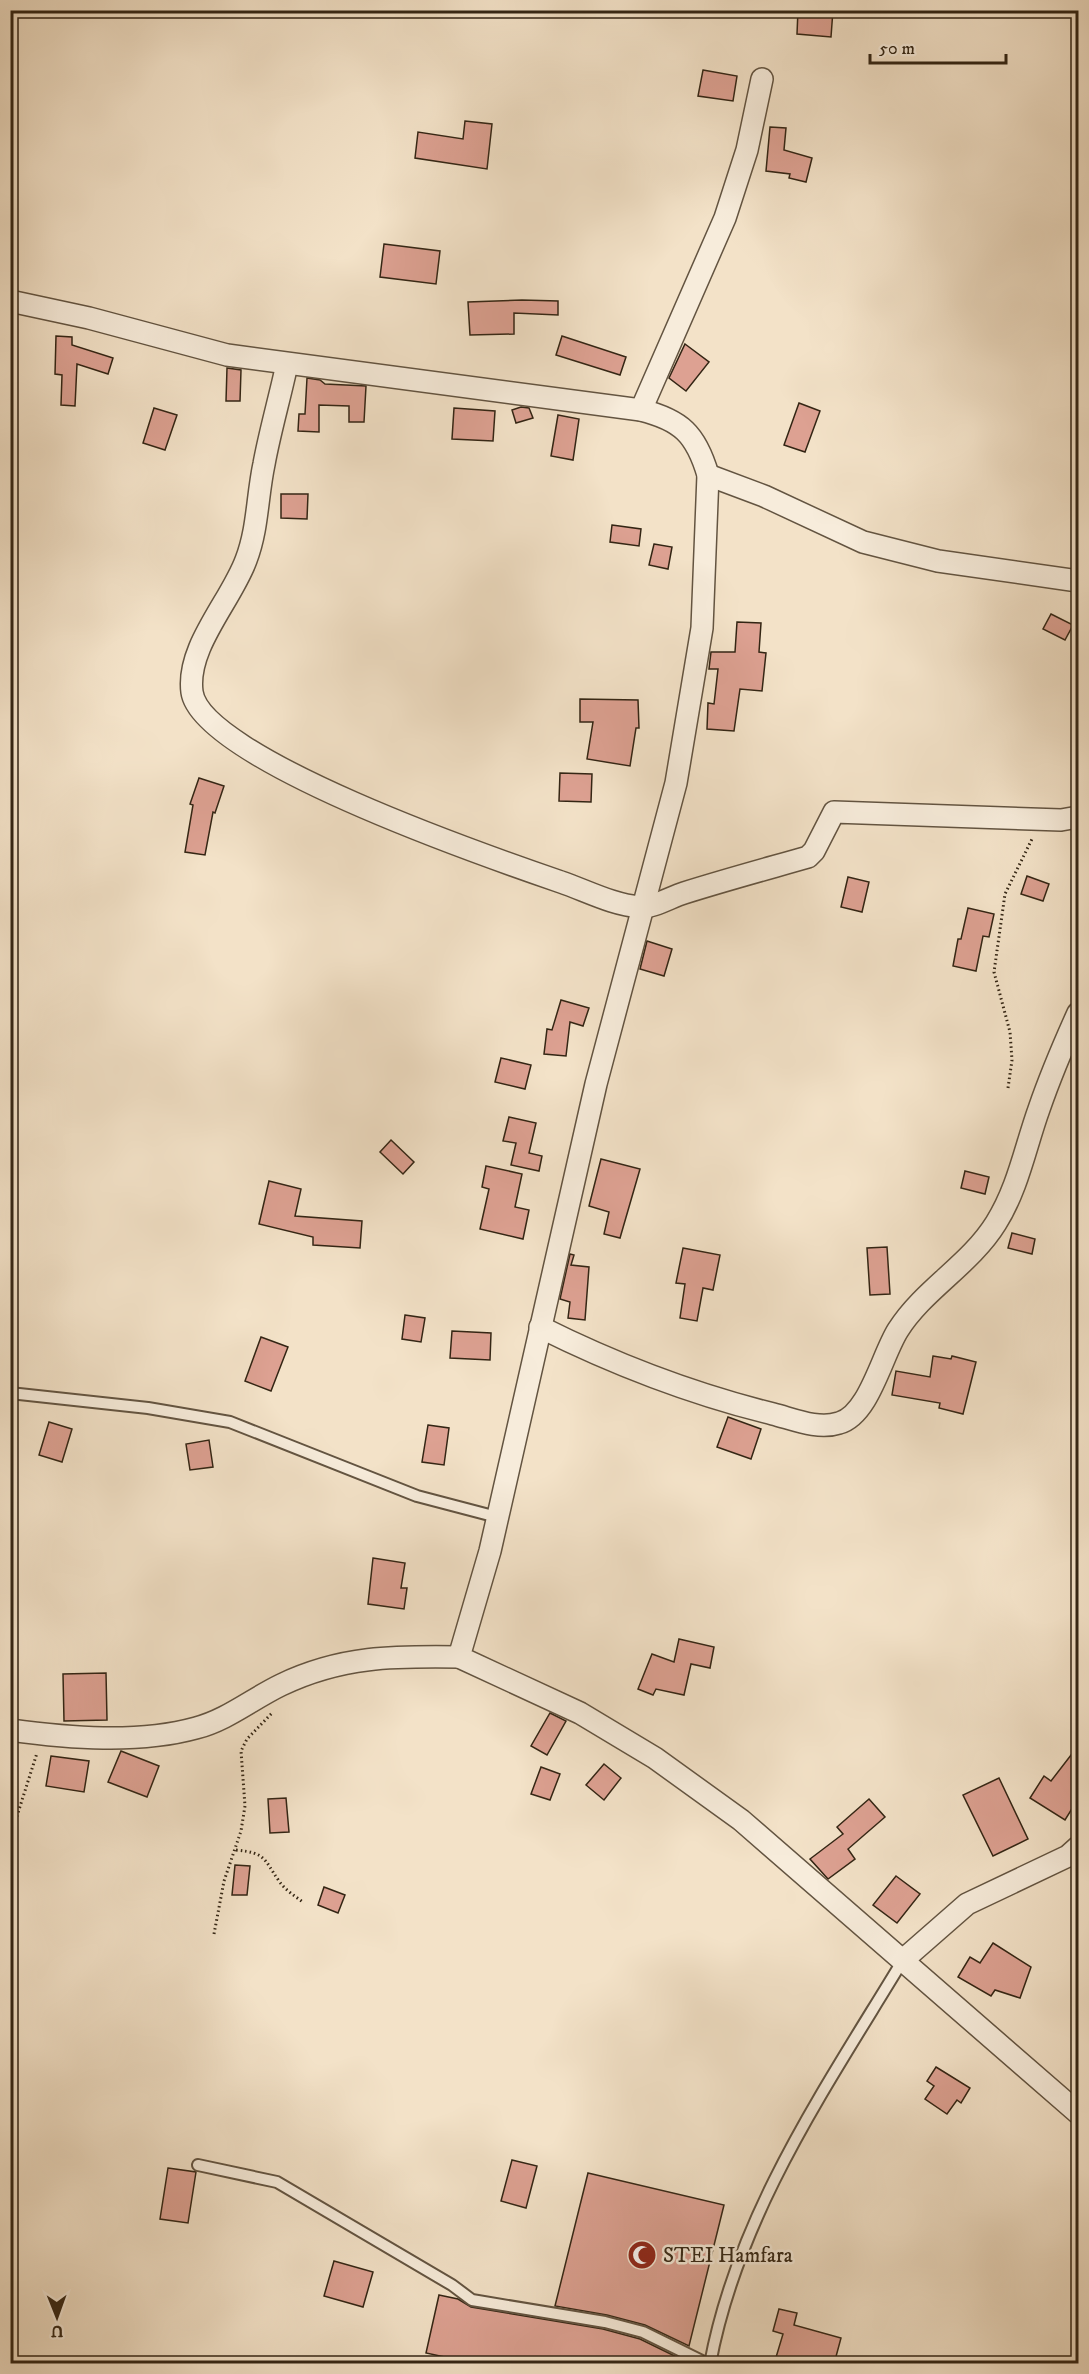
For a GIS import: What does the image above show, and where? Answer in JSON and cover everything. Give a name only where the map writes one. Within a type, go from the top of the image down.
[{"type":"street","points":[[641,410],[728,210],[747,150],[762,80]]},
{"type":"street","points":[[10,301],[89,318],[227,355],[641,410],[666,416],[687,431],[701,453],[708,475],[702,628],[676,783],[596,1084],[497,1517],[459,1656]]},
{"type":"street","points":[[287,364],[264,462],[256,530],[236,584],[197,653],[192,693],[199,709],[228,736],[291,772],[377,813],[470,851],[604,899],[642,907],[808,857],[814,851],[834,812],[1061,820],[1078,817]]},
{"type":"street","points":[[708,475],[764,496],[862,542],[938,561],[1078,581]]},
{"type":"street","points":[[540,1327],[609,1361],[759,1411],[822,1425],[838,1424],[849,1419],[866,1399],[897,1331],[913,1308],[971,1254],[995,1225],[1005,1208],[1039,1109],[1078,1013]]},
{"type":"street","points":[[10,1730],[103,1737],[154,1735],[195,1729],[217,1721],[282,1684],[351,1660],[459,1656],[580,1713],[654,1758],[741,1820],[1078,2113]]},
{"type":"street","points":[[903,1960],[967,1904],[1068,1856],[1078,1847]]},
{"type":"lane","points":[[10,1393],[148,1408],[230,1422],[417,1496],[497,1517]]},
{"type":"lane","points":[[198,2165],[277,2182],[452,2285],[472,2300],[605,2322],[643,2332],[709,2364],[743,2245],[763,2207],[776,2172],[795,2136],[903,1960]]},
{"type":"path","points":[[1008,1088],[1012,1060],[1010,1032],[994,972],[1005,894],[1022,855],[1044,819]]},
{"type":"path","points":[[214,1934],[224,1881],[236,1850],[245,1806],[241,1751],[247,1739],[272,1715],[282,1684]]},
{"type":"path","points":[[10,1839],[42,1734]]},
{"type":"path","points":[[236,1850],[264,1856],[284,1888],[304,1903]]},
{"type":"building","points":[[798,10],[833,10],[831,37],[797,34]]},
{"type":"building","points":[[703,70],[737,76],[733,101],[698,96]]},
{"type":"building","points":[[465,121],[492,124],[487,169],[415,158],[418,132],[463,139]]},
{"type":"building","points":[[770,127],[786,128],[784,150],[812,158],[806,182],[789,178],[790,174],[766,171]]},
{"type":"building","points":[[384,244],[440,251],[436,284],[380,277]]},
{"type":"building","points":[[558,301],[558,315],[514,313],[514,334],[470,335],[468,302]]},
{"type":"building","points":[[56,336],[72,337],[72,345],[113,358],[108,374],[77,364],[75,406],[61,405],[62,375],[55,374]]},
{"type":"building","points":[[562,336],[626,357],[620,375],[556,355]]},
{"type":"building","points":[[685,344],[709,362],[686,391],[669,378]]},
{"type":"building","points":[[227,368],[241,370],[240,401],[226,401]]},
{"type":"building","points":[[307,378],[320,380],[325,384],[366,386],[364,422],[349,422],[349,406],[319,405],[319,432],[298,431],[299,414],[305,414]]},
{"type":"building","points":[[799,403],[820,411],[805,452],[784,445]]},
{"type":"building","points":[[521,407],[529,408],[533,418],[516,423],[512,410]]},
{"type":"building","points":[[154,408],[177,415],[165,450],[143,443]]},
{"type":"building","points":[[454,408],[495,411],[493,441],[452,439]]},
{"type":"building","points":[[558,415],[579,419],[573,460],[551,456]]},
{"type":"building","points":[[281,494],[308,494],[307,519],[281,518]]},
{"type":"building","points":[[612,525],[641,529],[639,546],[610,542]]},
{"type":"building","points":[[654,544],[672,547],[668,569],[649,565]]},
{"type":"building","points":[[1051,614],[1073,625],[1065,640],[1043,629]]},
{"type":"building","points":[[737,622],[761,623],[759,652],[766,653],[762,691],[740,689],[734,731],[707,729],[708,703],[714,704],[718,669],[709,669],[711,652],[735,652]]},
{"type":"building","points":[[580,699],[638,700],[639,728],[636,728],[630,766],[587,759],[593,722],[580,722]]},
{"type":"building","points":[[560,773],[592,774],[591,802],[559,801]]},
{"type":"building","points":[[199,778],[224,786],[215,813],[213,812],[205,855],[185,852],[193,805],[190,804]]},
{"type":"building","points":[[1027,876],[1049,884],[1043,901],[1021,894]]},
{"type":"building","points":[[848,877],[869,882],[862,912],[841,907]]},
{"type":"building","points":[[968,908],[994,914],[989,937],[983,936],[976,971],[953,966],[958,939],[961,939]]},
{"type":"building","points":[[647,941],[672,949],[664,976],[640,969]]},
{"type":"building","points":[[561,1000],[589,1008],[583,1026],[570,1022],[566,1056],[544,1054],[547,1029],[552,1030]]},
{"type":"building","points":[[501,1058],[531,1065],[525,1089],[495,1082]]},
{"type":"building","points":[[509,1117],[536,1123],[529,1153],[542,1156],[539,1171],[511,1165],[516,1143],[503,1141]]},
{"type":"building","points":[[391,1140],[414,1162],[403,1174],[380,1152]]},
{"type":"building","points":[[601,1159],[640,1169],[620,1238],[604,1234],[609,1212],[589,1206]]},
{"type":"building","points":[[486,1166],[522,1174],[515,1207],[529,1210],[523,1239],[480,1229],[489,1189],[482,1187]]},
{"type":"building","points":[[965,1171],[989,1177],[985,1194],[961,1188]]},
{"type":"building","points":[[269,1181],[301,1189],[295,1216],[362,1221],[360,1248],[313,1245],[313,1237],[259,1224]]},
{"type":"building","points":[[1012,1233],[1035,1239],[1032,1254],[1008,1248]]},
{"type":"building","points":[[887,1247],[890,1294],[870,1295],[867,1248]]},
{"type":"building","points":[[683,1248],[720,1255],[713,1290],[703,1288],[697,1321],[680,1318],[685,1284],[676,1283]]},
{"type":"building","points":[[570,1254],[574,1255],[571,1265],[589,1267],[585,1320],[568,1318],[570,1302],[560,1299]]},
{"type":"building","points":[[405,1315],[425,1318],[421,1342],[402,1339]]},
{"type":"building","points":[[452,1331],[491,1333],[490,1360],[450,1358]]},
{"type":"building","points":[[261,1337],[288,1347],[271,1391],[245,1381]]},
{"type":"building","points":[[933,1356],[951,1359],[952,1356],[976,1362],[963,1414],[939,1408],[940,1403],[892,1395],[896,1371],[930,1377]]},
{"type":"building","points":[[728,1417],[761,1429],[751,1459],[717,1447]]},
{"type":"building","points":[[49,1422],[72,1429],[62,1462],[39,1455]]},
{"type":"building","points":[[428,1425],[449,1428],[444,1465],[422,1462]]},
{"type":"building","points":[[209,1440],[213,1467],[190,1470],[186,1444]]},
{"type":"building","points":[[373,1558],[405,1563],[401,1588],[407,1588],[404,1609],[368,1604]]},
{"type":"building","points":[[679,1639],[714,1647],[710,1668],[691,1664],[684,1695],[656,1689],[653,1695],[638,1689],[652,1654],[674,1662]]},
{"type":"building","points":[[106,1673],[107,1720],[64,1721],[63,1674]]},
{"type":"building","points":[[550,1713],[566,1721],[547,1755],[531,1746]]},
{"type":"building","points":[[1078,1746],[1078,1799],[1065,1820],[1030,1798],[1044,1776],[1051,1781]]},
{"type":"building","points":[[121,1751],[159,1766],[147,1797],[108,1782]]},
{"type":"building","points":[[51,1756],[89,1761],[84,1792],[46,1786]]},
{"type":"building","points":[[604,1764],[621,1778],[604,1800],[586,1785]]},
{"type":"building","points":[[541,1767],[560,1774],[550,1800],[531,1794]]},
{"type":"building","points":[[999,1778],[1028,1839],[993,1856],[963,1795]]},
{"type":"building","points":[[286,1798],[289,1832],[270,1833],[268,1799]]},
{"type":"building","points":[[869,1799],[885,1817],[848,1849],[855,1859],[828,1879],[810,1859],[843,1834],[837,1827]]},
{"type":"building","points":[[235,1865],[250,1866],[247,1895],[232,1895]]},
{"type":"building","points":[[896,1876],[920,1894],[897,1923],[873,1905]]},
{"type":"building","points":[[324,1887],[345,1895],[338,1913],[318,1905]]},
{"type":"building","points":[[993,1943],[1031,1967],[1020,1998],[995,1990],[991,1996],[958,1977],[970,1957],[980,1963]]},
{"type":"building","points":[[936,2067],[970,2088],[961,2103],[957,2100],[947,2114],[925,2099],[934,2086],[927,2081]]},
{"type":"building","points":[[512,2160],[537,2166],[526,2208],[501,2201]]},
{"type":"building","points":[[168,2168],[196,2172],[188,2223],[160,2219]]},
{"type":"building","points":[[588,2173],[724,2205],[689,2346],[645,2325],[607,2315],[555,2306]]},
{"type":"building","points":[[334,2261],[373,2272],[363,2307],[324,2296]]},
{"type":"building","points":[[439,2295],[458,2299],[471,2307],[603,2329],[640,2339],[685,2361],[685,2364],[477,2364],[426,2353]]},
{"type":"building","points":[[779,2309],[797,2313],[794,2325],[841,2338],[834,2364],[820,2364],[798,2357],[797,2364],[774,2364],[783,2334],[773,2331]]},
{"type":"place","name":"STEI Hamfara","points":[[642,2255]]}]
